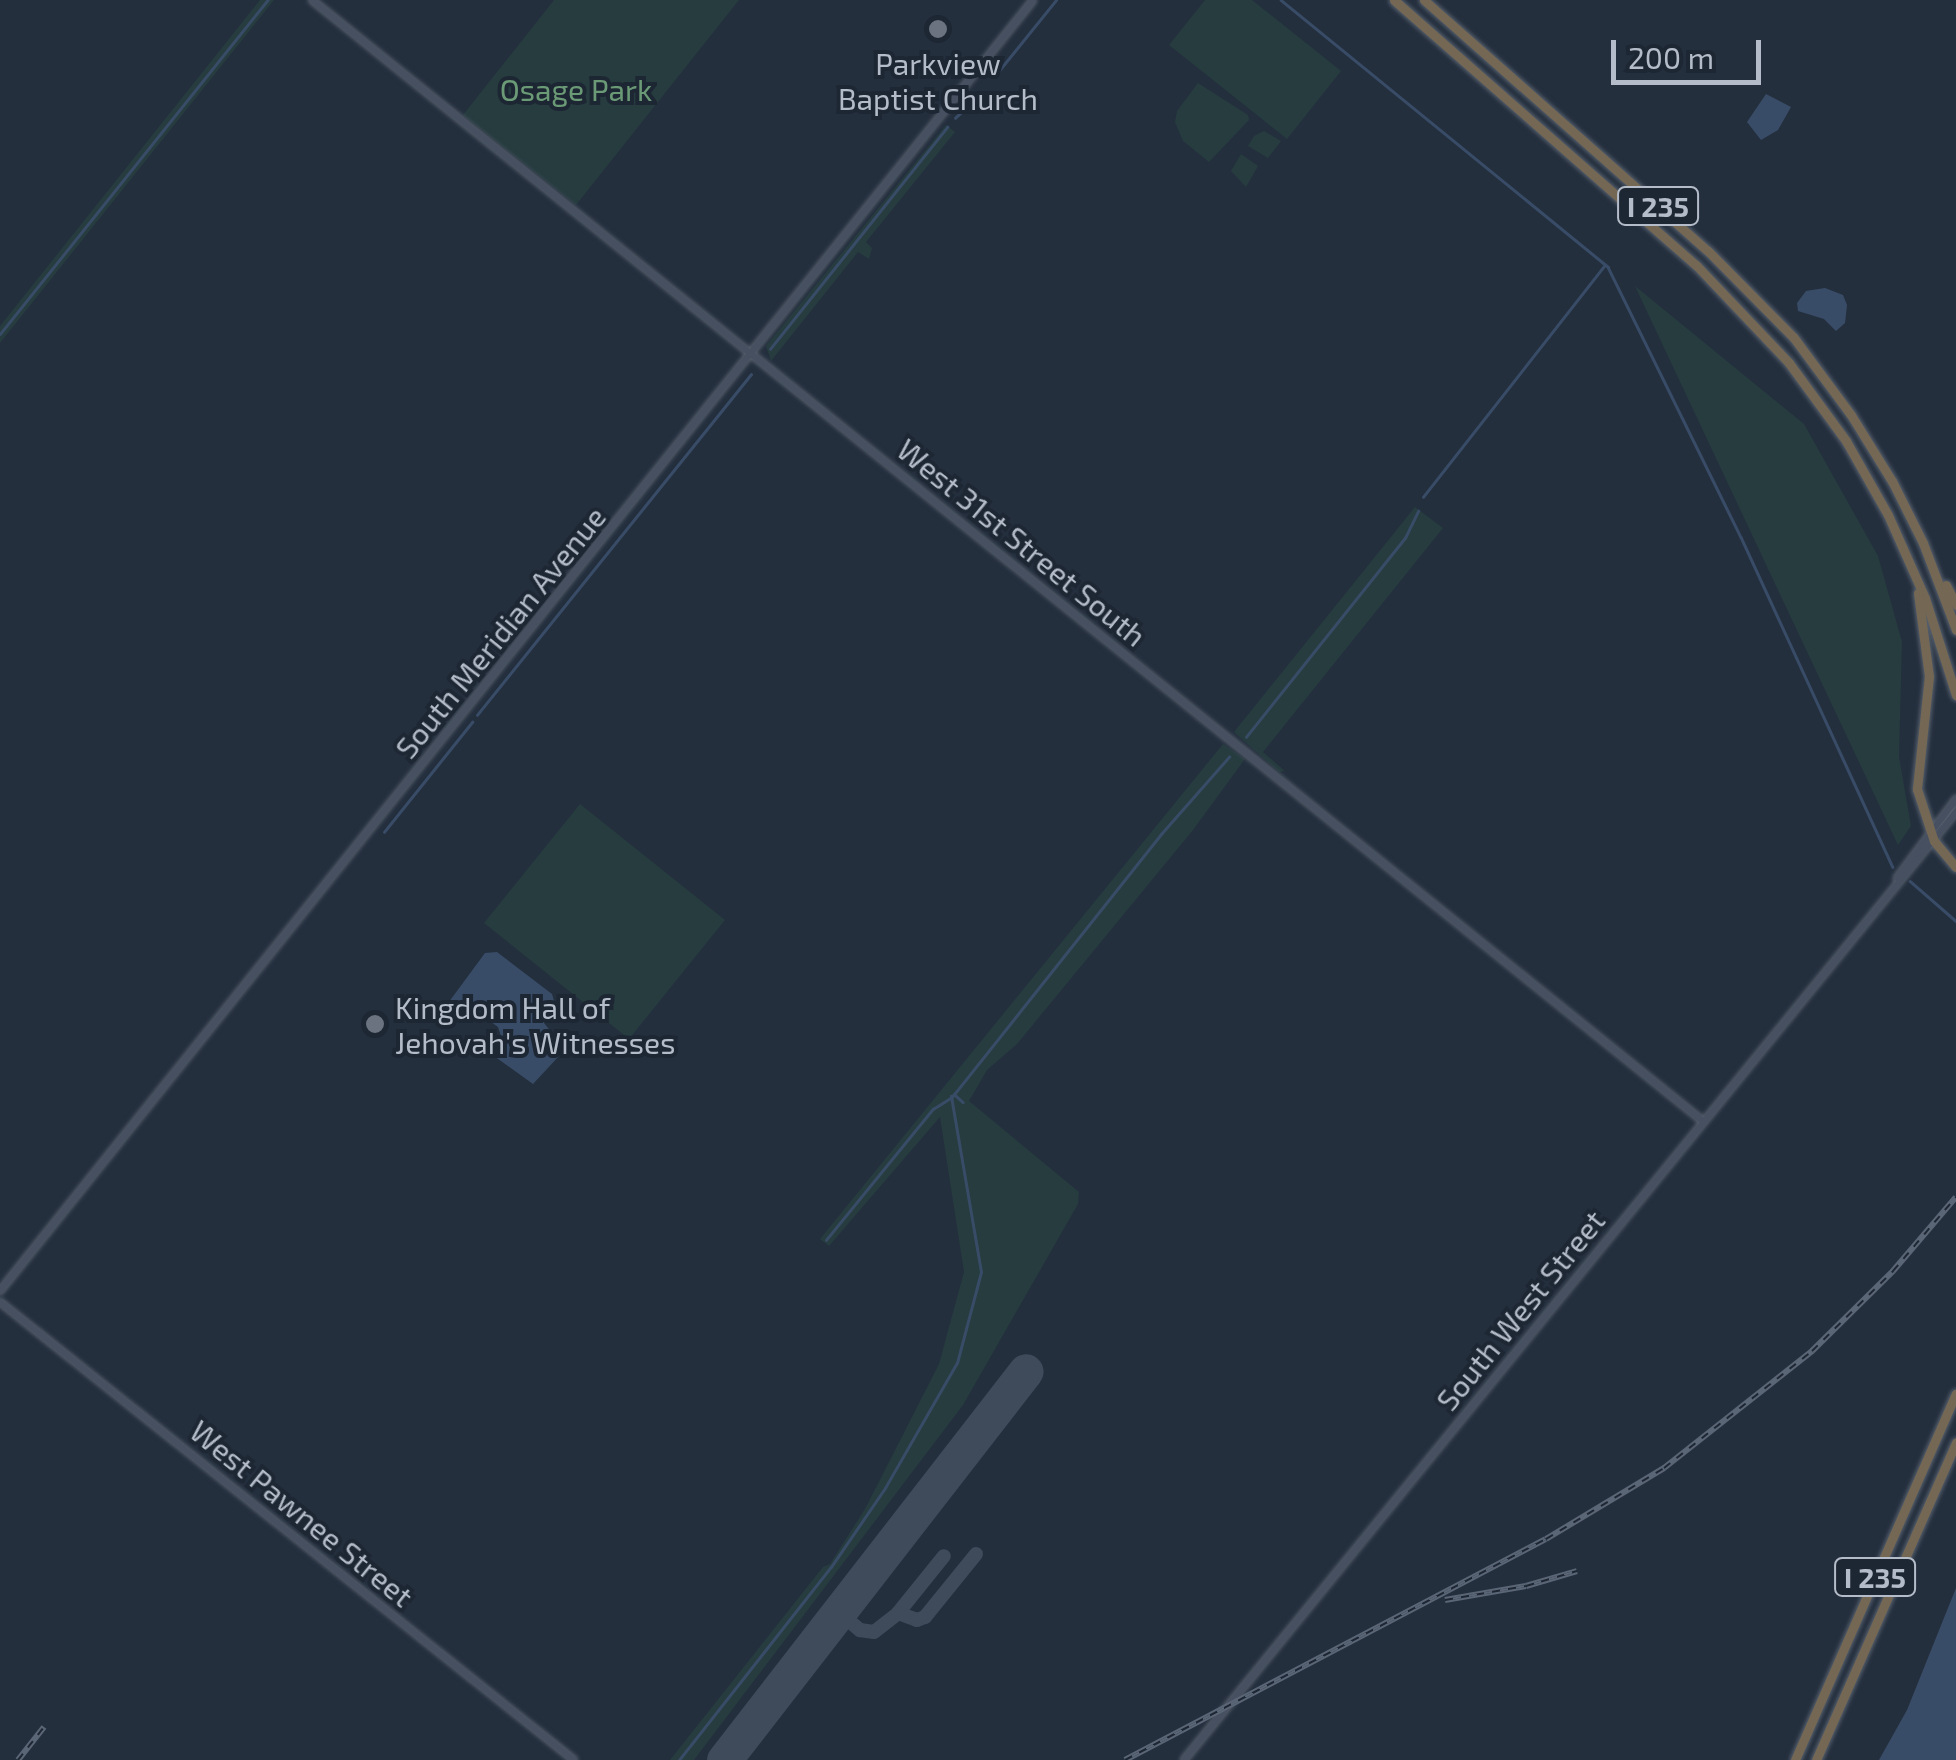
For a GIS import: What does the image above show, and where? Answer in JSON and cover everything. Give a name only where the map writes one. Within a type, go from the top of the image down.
[{"type":"highway","name":"I 235","points":[[1394,0],[1696,266],[1762,332],[1846,441],[1906,552],[1956,695]]},
{"type":"highway","name":"I 235","points":[[1424,0],[1772,312],[1843,404],[1910,514],[1956,630]]},
{"type":"highway","points":[[1910,514],[1956,605]]},
{"type":"highway","points":[[1906,552],[1928,648],[1929,696],[1916,772],[1932,836],[1956,867]]},
{"type":"highway","name":"I 235","points":[[1795,1760],[1956,1394]]},
{"type":"highway","name":"I 235","points":[[1816,1760],[1956,1442]]},
{"type":"street","name":"West 31st Street South","points":[[312,0],[1703,1121]]},
{"type":"street","name":"South Meridian Avenue","points":[[0,1291],[1033,0]]},
{"type":"street","name":"South West Street","points":[[1184,1760],[1932,836],[1956,799]]},
{"type":"street","name":"South West Street","points":[[1932,836],[1956,812]]},
{"type":"street","name":"West Pawnee Street","points":[[0,1302],[574,1760]]},
{"type":"green space","points":[[260,0],[274,0],[0,343],[0,326]]},
{"type":"green space","name":"Osage Park","points":[[554,0],[739,0],[576,205],[463,115]]},
{"type":"green space","points":[[1205,0],[1252,0],[1341,71],[1287,139],[1169,45]]},
{"type":"green space","points":[[1198,83],[1248,115],[1249,120],[1209,162],[1183,141],[1175,122],[1177,111]]},
{"type":"green space","points":[[946,125],[955,132],[866,242],[872,248],[869,259],[858,252],[771,361],[766,346]]},
{"type":"green space","points":[[1264,131],[1281,141],[1268,158],[1248,146],[1254,136]]},
{"type":"green space","points":[[1241,154],[1258,166],[1246,187],[1231,171]]},
{"type":"green space","points":[[1635,286],[1804,424],[1878,556],[1902,642],[1899,757],[1911,826],[1898,845]]},
{"type":"green space","points":[[1415,507],[1443,528],[1263,752],[1285,771],[1279,772],[1234,732]]},
{"type":"green space","points":[[1223,744],[1245,759],[1193,830],[1017,1044],[987,1070],[969,1101],[1079,1192],[1078,1204],[963,1405],[694,1760],[670,1760],[823,1567],[830,1564],[865,1509],[939,1364],[964,1272],[940,1117],[829,1246],[820,1239]]},
{"type":"green space","points":[[580,804],[725,920],[629,1039],[484,923]]},
{"type":"water","points":[[1766,94],[1791,107],[1778,130],[1761,140],[1747,122]]},
{"type":"water","points":[[1825,288],[1843,295],[1847,305],[1845,323],[1836,331],[1824,319],[1798,311],[1797,303],[1806,291]]},
{"type":"water","points":[[497,952],[552,994],[554,1001],[544,1023],[557,1039],[559,1056],[533,1084],[494,1056],[501,1036],[498,1027],[468,1005],[449,1016],[443,1010],[485,953]]},
{"type":"water","points":[[1956,1588],[1956,1760],[1879,1760],[1907,1710]]},
{"type":"waterway","points":[[0,334],[268,0]]},
{"type":"waterway","points":[[998,72],[1056,0]]},
{"type":"waterway","points":[[1281,0],[1608,267],[1741,537],[1893,867]]},
{"type":"waterway","points":[[955,118],[982,93]]},
{"type":"waterway","points":[[770,349],[947,127]]},
{"type":"waterway","points":[[1423,497],[1604,266]]},
{"type":"waterway","points":[[477,715],[751,374]]},
{"type":"waterway","points":[[1246,737],[1405,538],[1418,511]]},
{"type":"waterway","points":[[384,832],[472,722]]},
{"type":"waterway","points":[[826,1240],[933,1109],[952,1097],[1161,834],[1229,757]]},
{"type":"waterway","points":[[1910,881],[1956,921]]},
{"type":"waterway","points":[[954,1094],[963,1102]]},
{"type":"waterway","points":[[679,1760],[831,1567],[885,1488],[957,1363],[981,1272],[951,1097]]},
{"type":"taxiway","points":[[898,1613],[917,1620],[925,1617],[976,1554]]},
{"type":"taxiway","points":[[839,1612],[860,1630],[874,1632],[898,1613],[944,1556]]},
{"type":"runway","points":[[724,1760],[1026,1371]]},
{"type":"railway","points":[[1125,1760],[1546,1539],[1664,1468],[1812,1351],[1893,1271],[1956,1197]]},
{"type":"railway","points":[[1445,1600],[1526,1586],[1577,1571]]},
{"type":"railway","points":[[18,1760],[44,1727]]},
{"type":"place","name":"Parkview Baptist Church","points":[[938,29]]},
{"type":"place","name":"Kingdom Hall of Jehovah's Witnesses","points":[[375,1024]]}]
